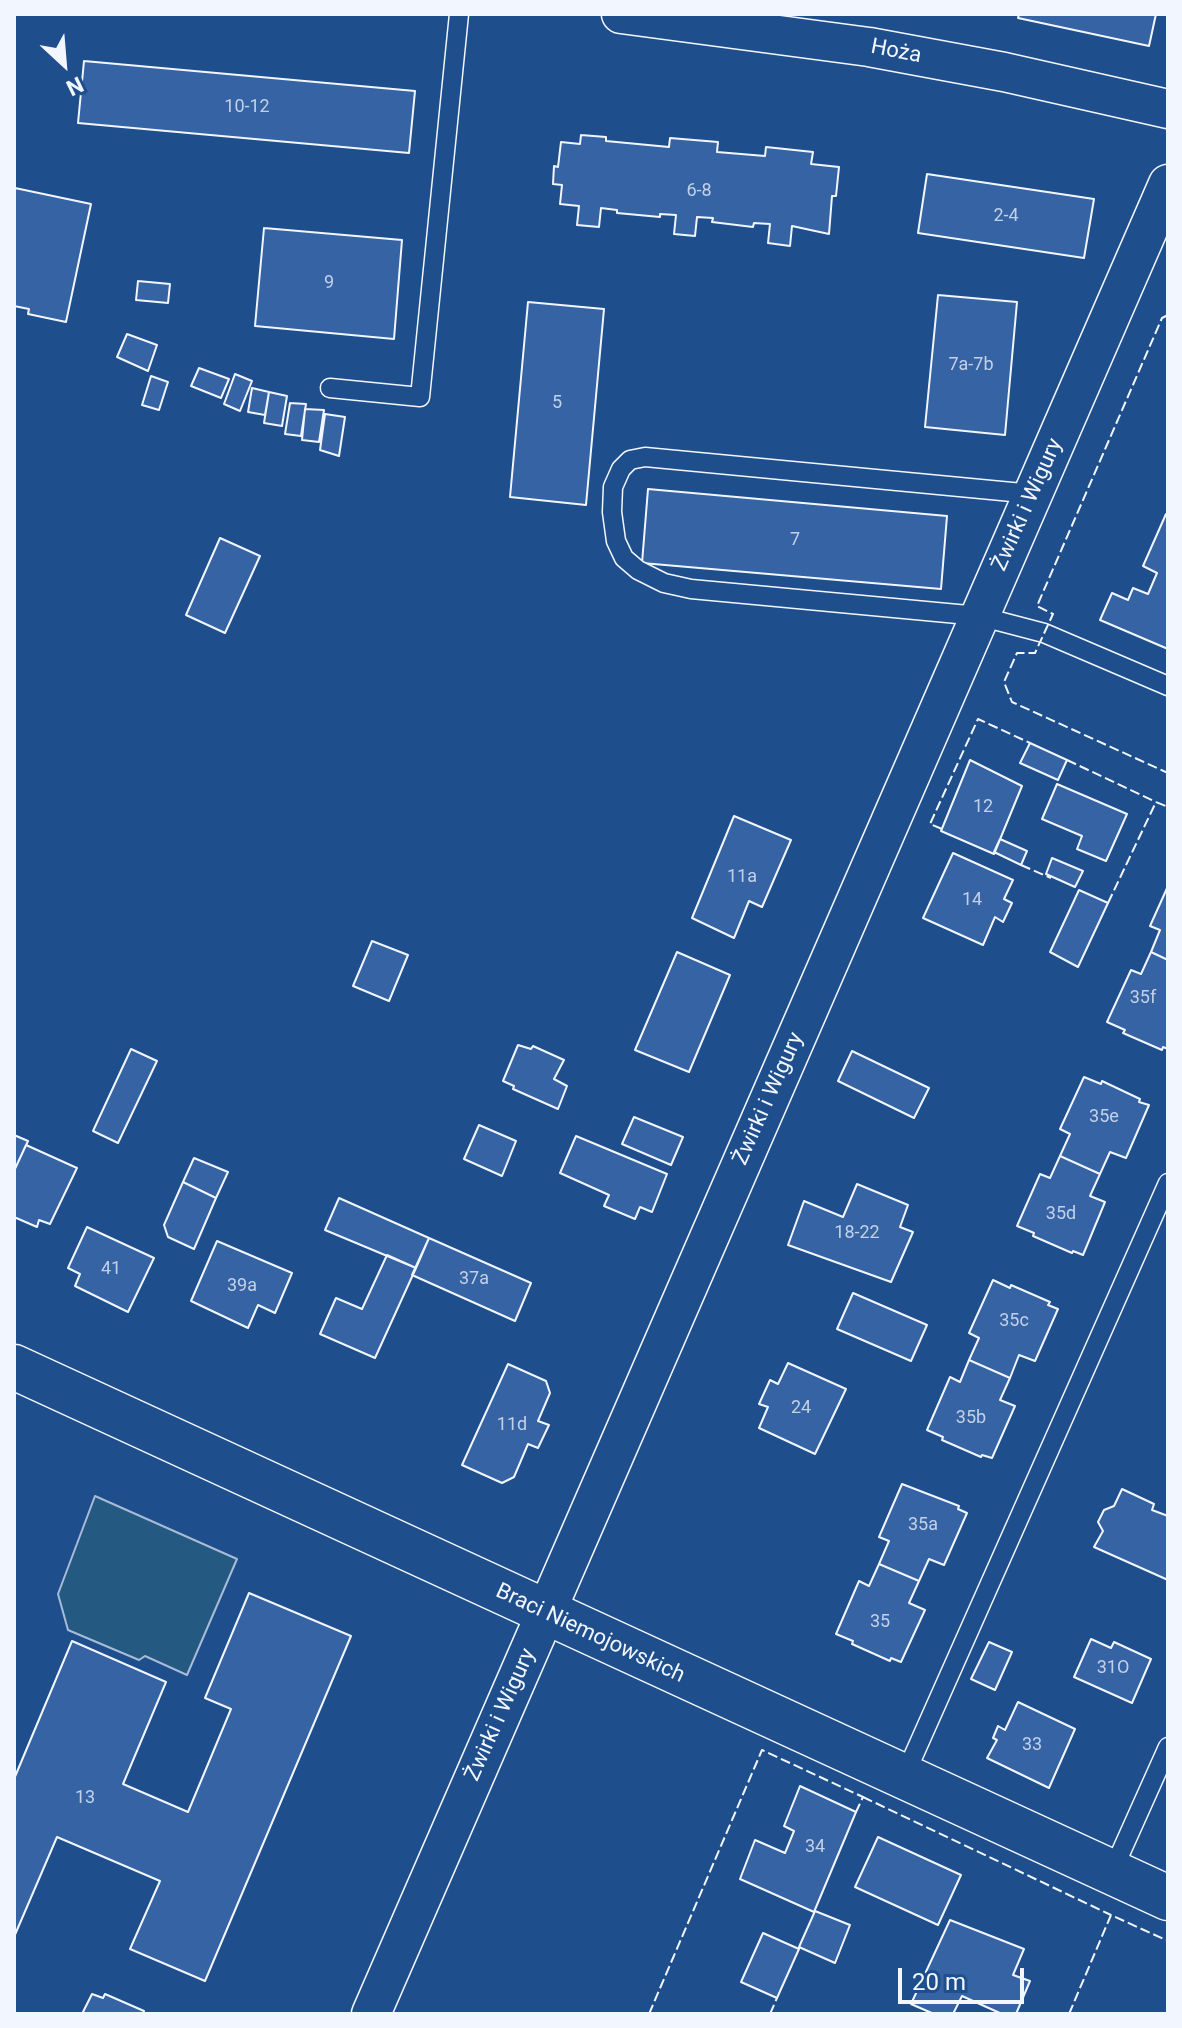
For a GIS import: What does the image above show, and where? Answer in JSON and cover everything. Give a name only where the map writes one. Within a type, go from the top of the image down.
[{"type":"street","name":"Hoża","points":[[621,14],[869,47],[1004,72],[1168,109]]},
{"type":"street","name":"Żwirki i Wigury","points":[[371,2014],[1033,494],[1155,250],[1168,184]]},
{"type":"street","name":"Braci Niemojowskich","points":[[14,1367],[1168,1898]]},
{"type":"lane","points":[[330,388],[420,397],[459,14]]},
{"type":"lane","points":[[1033,494],[645,457],[630,460],[621,469],[613,487],[612,512],[616,541],[624,558],[638,570],[664,583],[691,589],[979,616],[1044,633],[1168,686]]},
{"type":"lane","points":[[904,1777],[1168,1183]]},
{"type":"lane","points":[[1112,1872],[1168,1747]]},
{"type":"shaded area","points":[[95,1496],[237,1559],[187,1675],[145,1656],[139,1660],[68,1630],[58,1594]]},
{"type":"building","points":[[1019,14],[1156,14],[1149,46],[1018,18]]},
{"type":"building","points":[[84,61],[415,91],[409,153],[78,123]]},
{"type":"building","points":[[581,135],[606,137],[606,141],[669,147],[670,138],[718,142],[717,152],[765,156],[766,147],[813,152],[811,164],[839,167],[836,196],[832,196],[829,234],[792,226],[790,246],[768,243],[770,224],[754,223],[753,227],[697,217],[695,236],[674,234],[676,215],[660,214],[660,217],[617,213],[617,210],[601,208],[599,227],[577,225],[579,206],[560,204],[562,185],[553,184],[561,142],[580,144]]},
{"type":"building","points":[[927,174],[1094,199],[1084,258],[918,233]]},
{"type":"building","points":[[15,188],[91,204],[66,322],[28,314],[29,309],[14,306]]},
{"type":"building","points":[[264,228],[402,240],[394,339],[255,326]]},
{"type":"building","points":[[138,281],[170,284],[168,303],[136,300]]},
{"type":"building","points":[[938,295],[1017,302],[1005,435],[925,427]]},
{"type":"building","points":[[528,302],[604,309],[586,505],[510,497]]},
{"type":"building","points":[[127,334],[157,345],[148,371],[117,357]]},
{"type":"building","points":[[199,368],[229,379],[221,398],[191,386]]},
{"type":"building","points":[[235,374],[252,381],[240,411],[224,404]]},
{"type":"building","points":[[151,376],[168,382],[159,410],[142,405]]},
{"type":"building","points":[[252,388],[269,392],[265,415],[248,412]]},
{"type":"building","points":[[269,392],[287,396],[282,426],[264,423]]},
{"type":"building","points":[[290,403],[306,404],[301,436],[285,434]]},
{"type":"building","points":[[305,409],[324,410],[319,442],[302,440]]},
{"type":"building","points":[[325,414],[345,417],[339,456],[320,450]]},
{"type":"building","points":[[648,489],[947,516],[941,589],[642,563]]},
{"type":"building","points":[[1166,514],[1168,649],[1100,620],[1112,593],[1128,600],[1133,588],[1148,594],[1157,573],[1143,566]]},
{"type":"building","points":[[220,538],[260,556],[225,633],[186,615]]},
{"type":"building","points":[[1030,743],[1067,760],[1058,780],[1020,763]]},
{"type":"building","points":[[970,760],[1022,786],[994,854],[941,831]]},
{"type":"building","points":[[1057,784],[1127,814],[1106,861],[1077,849],[1082,836],[1042,819]]},
{"type":"building","points":[[734,816],[791,840],[762,907],[749,901],[734,938],[692,918]]},
{"type":"building","points":[[1000,839],[1027,851],[1021,865],[994,852]]},
{"type":"building","points":[[953,853],[1013,880],[1004,899],[1012,903],[1003,922],[995,917],[983,945],[923,918]]},
{"type":"building","points":[[1052,858],[1083,871],[1075,887],[1046,874]]},
{"type":"building","points":[[1168,886],[1168,960],[1151,952],[1160,930],[1150,926]]},
{"type":"building","points":[[1079,890],[1108,903],[1078,967],[1050,952]]},
{"type":"building","points":[[372,941],[408,955],[389,1001],[353,986]]},
{"type":"building","points":[[677,952],[730,975],[689,1072],[635,1050]]},
{"type":"building","points":[[1151,952],[1168,960],[1168,1049],[1163,1047],[1162,1050],[1123,1033],[1125,1030],[1107,1022],[1131,970],[1141,974]]},
{"type":"building","points":[[518,1045],[531,1049],[533,1046],[564,1060],[554,1079],[567,1086],[558,1109],[513,1089],[514,1086],[503,1081]]},
{"type":"building","points":[[131,1049],[157,1061],[118,1143],[93,1131]]},
{"type":"building","points":[[852,1051],[929,1088],[914,1118],[838,1081]]},
{"type":"building","points":[[1084,1077],[1101,1084],[1102,1081],[1149,1105],[1126,1158],[1110,1152],[1100,1174],[1060,1156],[1070,1134],[1060,1129]]},
{"type":"building","points":[[634,1117],[683,1137],[671,1165],[622,1144]]},
{"type":"building","points":[[479,1125],[516,1141],[502,1176],[464,1159]]},
{"type":"building","points":[[14,1135],[28,1141],[14,1171]]},
{"type":"building","points":[[576,1136],[667,1174],[652,1212],[640,1207],[635,1219],[604,1206],[609,1195],[560,1173]]},
{"type":"building","points":[[26,1145],[77,1168],[50,1224],[39,1220],[37,1227],[14,1217],[14,1171]]},
{"type":"building","points":[[1060,1156],[1100,1174],[1090,1196],[1105,1202],[1083,1255],[1033,1236],[1034,1233],[1017,1226],[1040,1174],[1050,1178]]},
{"type":"building","points":[[194,1158],[228,1172],[216,1198],[183,1182]]},
{"type":"building","points":[[183,1182],[216,1198],[194,1249],[168,1237],[164,1225]]},
{"type":"building","points":[[857,1184],[908,1205],[900,1227],[913,1232],[891,1282],[788,1245],[804,1201],[843,1217]]},
{"type":"building","points":[[339,1198],[429,1238],[416,1268],[325,1230]]},
{"type":"building","points":[[87,1227],[154,1258],[128,1312],[75,1286],[80,1274],[68,1268]]},
{"type":"building","points":[[429,1238],[531,1283],[515,1321],[412,1275]]},
{"type":"building","points":[[217,1241],[292,1273],[275,1313],[258,1305],[248,1328],[191,1301]]},
{"type":"building","points":[[387,1255],[416,1268],[375,1358],[320,1334],[336,1298],[362,1309]]},
{"type":"building","points":[[993,1280],[1050,1302],[1048,1305],[1058,1309],[1035,1361],[1019,1355],[1010,1378],[969,1360],[979,1338],[969,1333]]},
{"type":"building","points":[[853,1293],[927,1325],[911,1361],[837,1329]]},
{"type":"building","points":[[969,1360],[1010,1378],[1000,1400],[1015,1406],[992,1458],[981,1457],[927,1430],[950,1377],[960,1382]]},
{"type":"building","points":[[788,1363],[846,1389],[815,1454],[759,1428],[768,1407],[759,1404],[770,1380],[778,1384]]},
{"type":"building","points":[[508,1364],[546,1381],[550,1393],[538,1421],[549,1425],[538,1448],[528,1444],[514,1477],[502,1483],[462,1465]]},
{"type":"building","points":[[902,1484],[959,1506],[958,1509],[967,1513],[944,1565],[929,1559],[919,1581],[879,1564],[889,1541],[879,1537]]},
{"type":"building","points":[[1122,1489],[1154,1504],[1152,1510],[1168,1516],[1168,1580],[1094,1547],[1103,1531],[1098,1522],[1104,1510],[1114,1506]]},
{"type":"building","points":[[879,1564],[919,1581],[909,1603],[925,1610],[901,1662],[891,1658],[890,1661],[836,1634],[859,1581],[869,1586]]},
{"type":"building","points":[[249,1593],[351,1636],[205,1981],[130,1949],[160,1881],[57,1837],[14,1937],[14,1779],[72,1641],[166,1682],[123,1784],[188,1812],[231,1709],[205,1698]]},
{"type":"building","points":[[1091,1639],[1111,1648],[1114,1642],[1151,1659],[1132,1703],[1074,1677]]},
{"type":"building","points":[[989,1642],[1012,1652],[995,1690],[971,1679]]},
{"type":"building","points":[[1018,1702],[1075,1729],[1049,1788],[987,1758],[997,1740],[993,1738],[998,1726],[1005,1730]]},
{"type":"building","points":[[800,1786],[856,1812],[814,1912],[740,1879],[755,1840],[785,1853],[794,1831],[784,1826]]},
{"type":"building","points":[[878,1837],[961,1875],[938,1925],[855,1887]]},
{"type":"building","points":[[815,1911],[850,1925],[835,1963],[799,1947]]},
{"type":"building","points":[[950,1920],[1024,1949],[1013,1975],[1030,1981],[1016,2014],[1002,2014],[962,1996],[953,2014],[934,2014],[911,2004]]},
{"type":"building","points":[[763,1933],[799,1949],[777,1998],[741,1982]]},
{"type":"building","points":[[92,1994],[103,1998],[105,1994],[144,2011],[143,2014],[82,2014]]},
{"type":"fence","points":[[1168,315],[1162,318],[1037,606],[1053,614],[1035,653],[1017,653],[1004,682],[1012,702],[1168,773]]},
{"type":"fence","points":[[942,829],[930,824],[978,719],[1030,743]]},
{"type":"fence","points":[[1067,760],[1156,802]]},
{"type":"fence","points":[[1108,903],[1156,802],[1168,807]]},
{"type":"fence","points":[[1021,865],[1051,878]]},
{"type":"fence","points":[[649,2014],[762,1750],[863,1797],[856,1812]]},
{"type":"fence","points":[[863,1797],[1111,1915]]},
{"type":"fence","points":[[1069,2014],[1111,1915],[1168,1941]]},
{"type":"fence","points":[[770,2014],[777,1998]]}]
